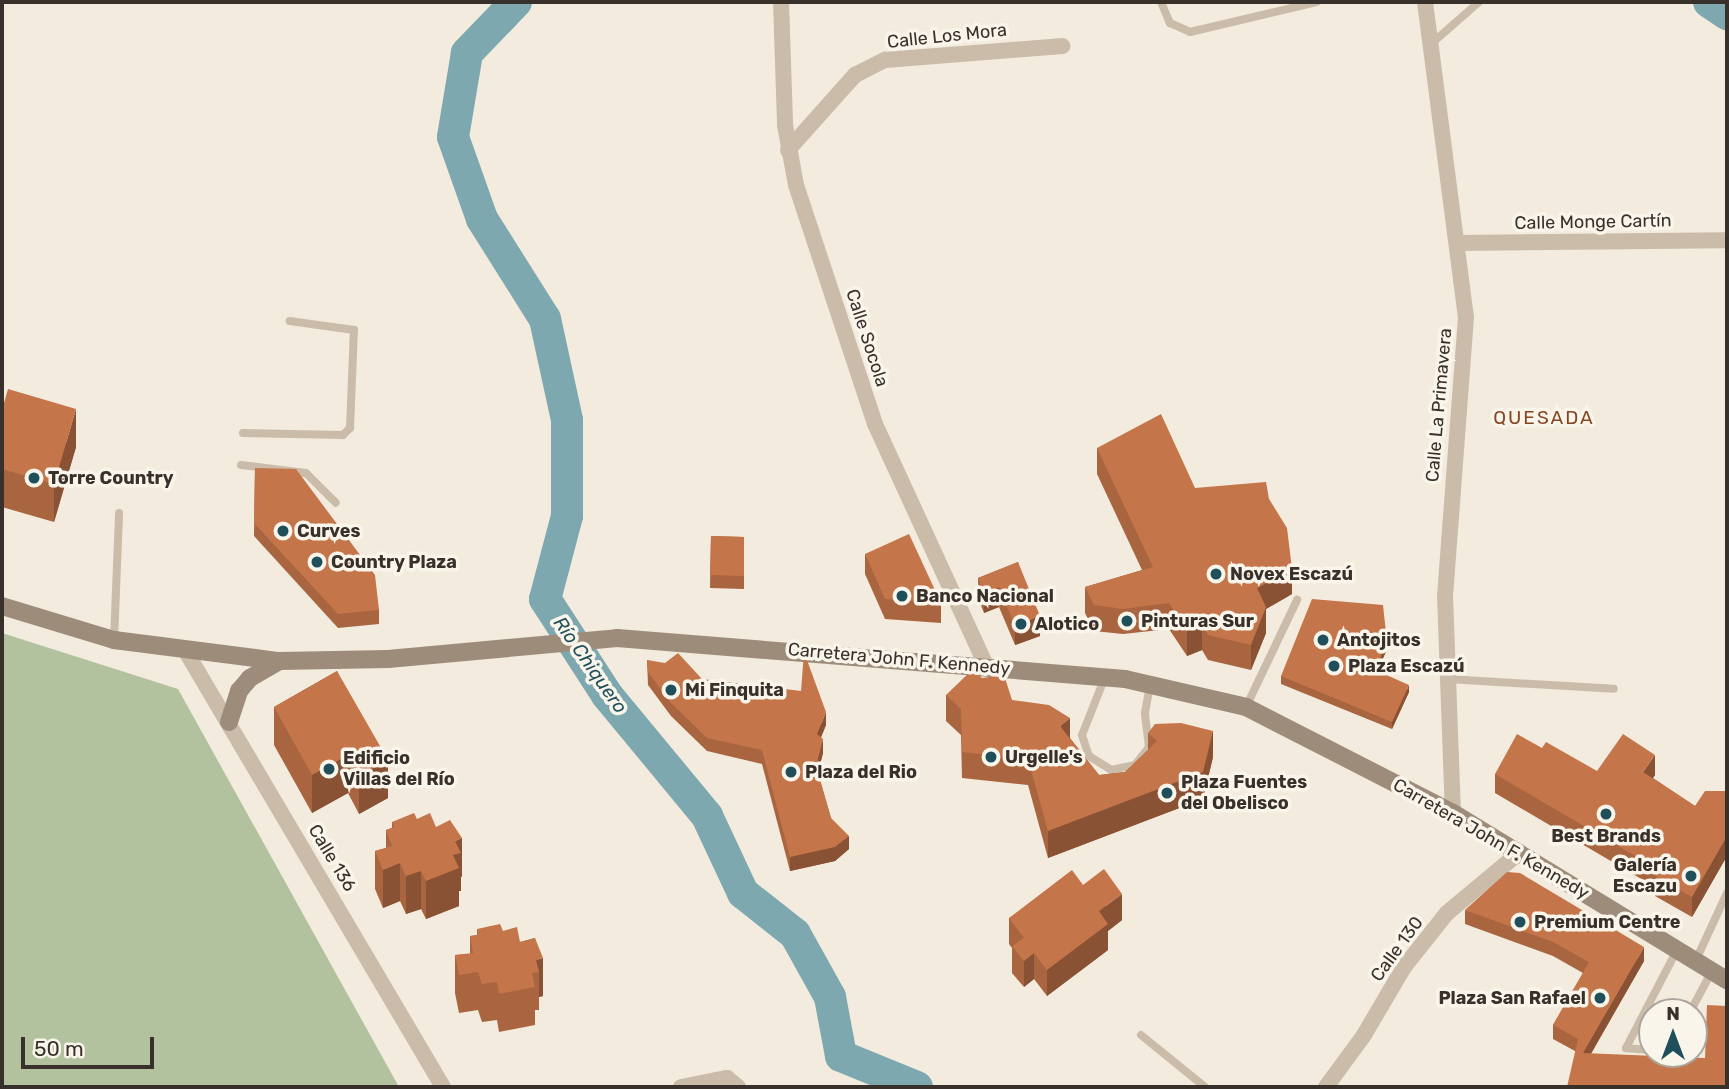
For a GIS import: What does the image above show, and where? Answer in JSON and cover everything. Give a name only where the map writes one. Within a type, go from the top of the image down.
[{"type":"main road","name":"Carretera John F. Kennedy","points":[[2,606],[114,640],[279,661],[388,659],[617,638],[1105,677],[1150,684],[1247,708],[1453,813],[1719,976]]},
{"type":"main road","points":[[229,722],[239,691],[257,673],[279,661]]},
{"type":"street","name":"Calle Socola","points":[[782,2],[788,150],[875,424],[987,667]]},
{"type":"street","name":"Calle La Primavera","points":[[1425,2],[1459,243],[1466,317],[1445,596],[1453,813]]},
{"type":"street","name":"Calle Los Mora","points":[[788,150],[855,75],[886,60],[1062,46]]},
{"type":"street","name":"Calle Monge Cartín","points":[[1459,243],[1727,240]]},
{"type":"street","name":"Calle 136","points":[[185,650],[443,1087]]},
{"type":"street","name":"Calle 130","points":[[1326,1087],[1364,1035],[1404,967],[1447,913],[1520,852]]},
{"type":"street","points":[[681,1087],[727,1078],[738,1087]]},
{"type":"lane","points":[[1161,2],[1170,23],[1190,32],[1317,2]]},
{"type":"lane","points":[[1432,44],[1479,2]]},
{"type":"lane","points":[[243,433],[344,435],[350,428],[354,330],[290,321]]},
{"type":"lane","points":[[240,465],[306,473],[336,503]]},
{"type":"lane","points":[[114,640],[119,513]]},
{"type":"lane","points":[[1247,708],[1297,600]]},
{"type":"lane","points":[[1105,677],[1082,735],[1089,756],[1111,769],[1135,765],[1149,747],[1145,713],[1150,684]]},
{"type":"lane","points":[[1448,679],[1614,689]]},
{"type":"lane","points":[[1695,963],[1727,893]]},
{"type":"lane","points":[[1652,998],[1676,952]]},
{"type":"lane","points":[[1701,998],[1719,976]]},
{"type":"lane","points":[[1638,1025],[1626,1048],[1638,1049]]},
{"type":"lane","points":[[1142,1035],[1205,1087]]},
{"type":"green space","points":[[2,633],[178,689],[399,1087],[2,1087]]},
{"type":"building","points":[[8,389],[76,409],[54,484],[2,469],[2,410]]},
{"type":"building","name":"Novex Escazú","points":[[1161,414],[1195,488],[1266,482],[1269,499],[1287,528],[1292,569],[1257,588],[1266,607],[1251,645],[1208,635],[1202,624],[1187,630],[1169,603],[1123,609],[1094,605],[1085,587],[1153,567],[1097,448]]},
{"type":"building","name":"Country Plaza","points":[[255,468],[296,469],[375,575],[379,610],[338,614],[254,523]]},
{"type":"building","points":[[909,534],[941,603],[885,599],[865,554]]},
{"type":"building","points":[[711,536],[744,537],[744,576],[710,575]]},
{"type":"building","points":[[1018,562],[1040,616],[1015,626],[999,587],[984,593],[978,578]]},
{"type":"building","name":"Plaza Escazú","points":[[1312,599],[1383,605],[1387,642],[1375,670],[1409,685],[1392,722],[1281,676]]},
{"type":"building","name":"Plaza del Rio","points":[[804,652],[826,712],[817,734],[823,739],[816,766],[831,818],[849,836],[835,847],[790,857],[762,750],[707,738],[671,703],[648,672],[647,660],[665,663],[678,653],[702,679],[801,691]]},
{"type":"building","points":[[973,669],[982,678],[1004,675],[1012,700],[1049,705],[1070,718],[1060,726],[1099,775],[1125,772],[1157,741],[1148,733],[1155,724],[1181,723],[1213,731],[1203,772],[1048,831],[1028,759],[962,752],[961,709],[946,695]]},
{"type":"building","points":[[337,671],[388,760],[359,776],[348,755],[312,775],[274,707]]},
{"type":"building","points":[[1517,734],[1542,748],[1546,742],[1597,771],[1623,734],[1655,755],[1643,772],[1695,806],[1705,791],[1727,791],[1727,836],[1692,897],[1655,876],[1659,870],[1495,774]]},
{"type":"building","points":[[414,813],[417,819],[430,813],[436,827],[450,820],[462,838],[455,841],[461,853],[453,855],[459,868],[426,881],[421,871],[406,876],[400,863],[383,870],[375,851],[392,846],[386,830],[394,827],[392,822]]},
{"type":"building","points":[[1104,869],[1122,894],[1099,911],[1108,924],[1047,970],[1034,953],[1024,961],[1012,946],[1024,938],[1009,918],[1072,870],[1083,885]]},
{"type":"building","points":[[1507,872],[1520,873],[1644,947],[1583,1053],[1638,1055],[1638,1068],[1708,1068],[1708,1005],[1727,1006],[1727,1087],[1567,1087],[1578,1039],[1553,1025],[1589,962],[1553,942],[1465,910]]},
{"type":"building","points":[[500,924],[503,931],[517,927],[520,942],[535,938],[543,958],[536,960],[539,972],[532,973],[535,987],[499,994],[497,982],[482,984],[478,972],[459,975],[455,955],[473,953],[470,936],[478,935],[477,929]]},
{"type":"waterway","name":"Río Chiquero","points":[[516,2],[467,53],[453,137],[482,219],[545,319],[567,420],[567,516],[545,599],[607,695],[707,816],[743,893],[795,934],[830,997],[841,1056],[917,1087]]},
{"type":"waterway","points":[[1709,2],[1727,14]]},
{"type":"place","name":"Torre Country","points":[[34,478]]},
{"type":"place","name":"Curves","points":[[283,531]]},
{"type":"place","name":"Country Plaza","points":[[317,562]]},
{"type":"place","name":"Novex Escazú","points":[[1216,574]]},
{"type":"place","name":"Banco Nacional","points":[[902,596]]},
{"type":"place","name":"Pinturas Sur","points":[[1127,621]]},
{"type":"place","name":"Alotico","points":[[1021,624]]},
{"type":"place","name":"Antojitos","points":[[1323,640]]},
{"type":"place","name":"Plaza Escazú","points":[[1334,666]]},
{"type":"place","name":"Mi Finquita","points":[[671,690]]},
{"type":"place","name":"Urgelle's","points":[[991,757]]},
{"type":"place","name":"Edificio Villas del Río","points":[[329,769]]},
{"type":"place","name":"Plaza del Rio","points":[[791,772]]},
{"type":"place","name":"Plaza Fuentes del Obelisco","points":[[1167,793]]},
{"type":"place","name":"Best Brands","points":[[1606,814]]},
{"type":"place","name":"Galería Escazu","points":[[1691,876]]},
{"type":"place","name":"Premium Centre","points":[[1520,922]]},
{"type":"place","name":"Plaza San Rafael","points":[[1600,998]]},
{"type":"district","name":"QUESADA","points":[[1544,418]]}]
